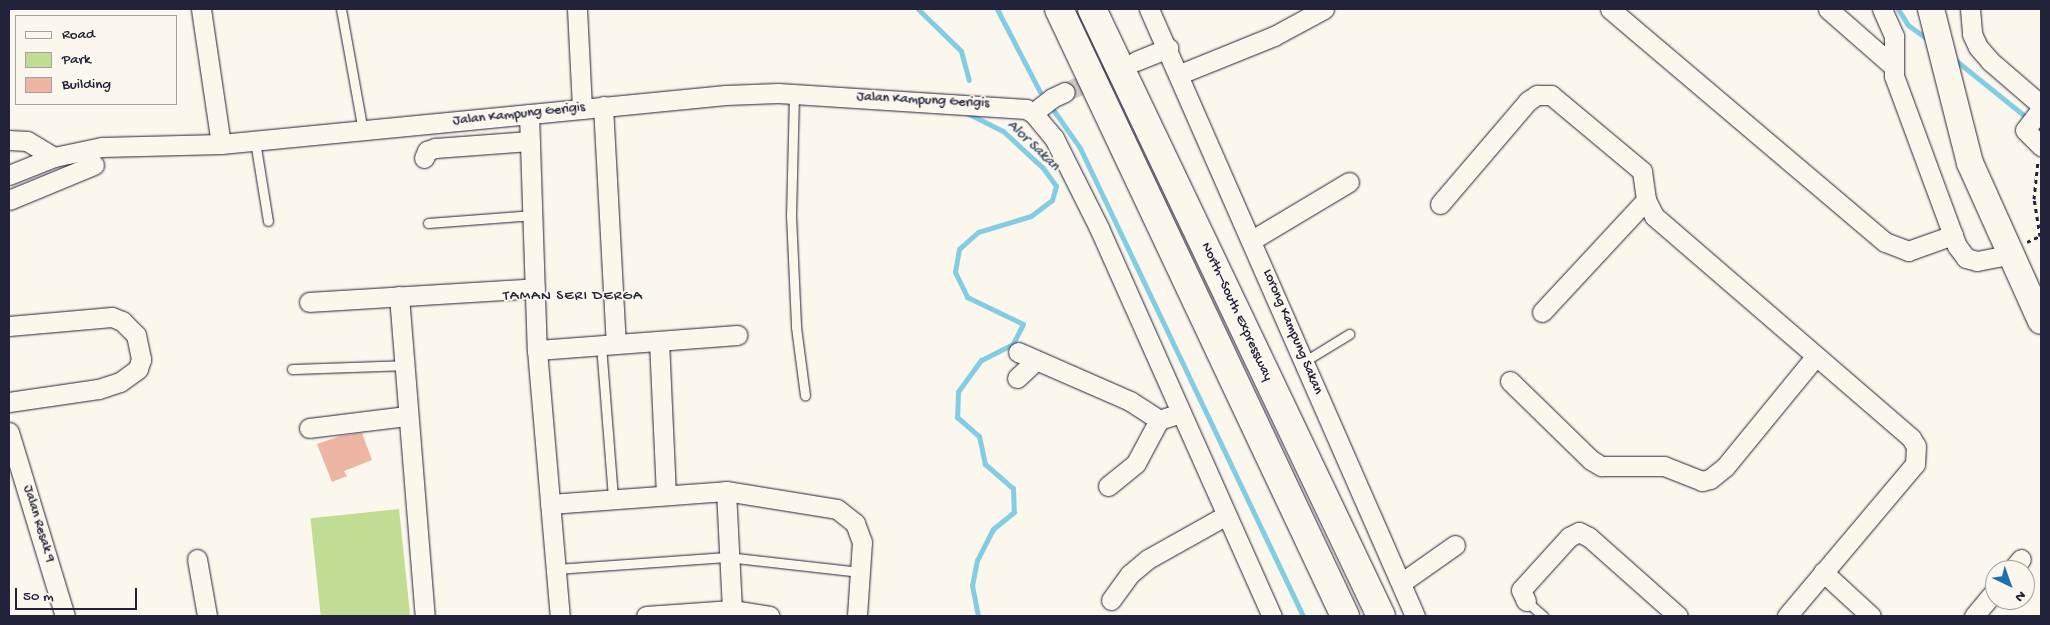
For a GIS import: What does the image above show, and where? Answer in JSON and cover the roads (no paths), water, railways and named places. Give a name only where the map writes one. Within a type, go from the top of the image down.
[{"type":"highway","points":[[1059,9],[1345,616]]},
{"type":"highway","name":"North–South Expressway","points":[[1092,9],[1381,616]]},
{"type":"main road","points":[[1931,9],[1970,163],[2008,253],[2041,321]]},
{"type":"street","points":[[201,9],[221,144]]},
{"type":"street","points":[[577,9],[582,109]]},
{"type":"street","name":"Lorong Kampung Sakan","points":[[1149,9],[1180,74],[1415,616]]},
{"type":"street","points":[[1180,74],[1274,36],[1324,9]]},
{"type":"street","points":[[1610,9],[1885,242],[1908,251],[1953,235]]},
{"type":"street","points":[[1828,9],[1892,64],[1953,235],[1966,258],[1991,261],[2008,253]]},
{"type":"street","points":[[1882,9],[1894,36],[1896,56],[1892,64]]},
{"type":"street","points":[[1970,9],[1972,34],[1978,47],[1990,61],[2041,109],[2027,127],[2026,132],[2040,152]]},
{"type":"street","points":[[1136,61],[1168,48]]},
{"type":"street","points":[[1065,92],[1052,98],[1033,113],[1054,138],[1099,228],[1272,616]]},
{"type":"street","points":[[1440,204],[1528,101],[1544,93],[1559,100],[1635,164],[1645,179],[1646,200],[1654,216],[1911,438],[1917,456],[1914,464],[1787,616]]},
{"type":"street","name":"Jalan Kampung Gerigis","points":[[9,175],[54,157],[102,147],[221,144],[603,106],[726,96],[794,94],[1017,106],[1033,113]]},
{"type":"street","points":[[603,106],[608,344]]},
{"type":"street","points":[[529,114],[534,215],[537,350],[560,616]]},
{"type":"street","points":[[9,140],[27,141],[54,157]]},
{"type":"street","points":[[424,158],[427,151],[435,148],[530,141]]},
{"type":"street","points":[[9,200],[94,165]]},
{"type":"street","points":[[1252,240],[1349,182]]},
{"type":"street","points":[[1542,312],[1646,200]]},
{"type":"street","points":[[308,302],[535,288]]},
{"type":"street","points":[[399,296],[424,616]]},
{"type":"street","points":[[9,326],[112,318],[122,321],[136,335],[141,359],[138,369],[120,382],[98,389],[9,402]]},
{"type":"street","points":[[537,350],[737,335]]},
{"type":"street","points":[[659,341],[666,494]]},
{"type":"street","points":[[1018,352],[1130,401],[1159,420]]},
{"type":"street","points":[[1510,382],[1590,460],[1601,466],[1664,466],[1702,481],[1710,479],[1725,467],[1815,357]]},
{"type":"street","points":[[1016,378],[1036,360]]},
{"type":"street","points":[[1108,486],[1136,463],[1159,420],[1180,413]]},
{"type":"street","points":[[309,428],[407,416]]},
{"type":"street","name":"Jalan Resak 9","points":[[9,432],[16,480],[65,616]]},
{"type":"street","points":[[550,504],[726,491],[837,509],[855,523],[862,542],[857,616]]},
{"type":"street","points":[[726,491],[727,557],[732,610]]},
{"type":"street","points":[[1110,600],[1130,574],[1148,559],[1226,516]]},
{"type":"street","points":[[1526,601],[1521,590],[1569,537],[1579,532],[1589,537],[1678,616]]},
{"type":"street","points":[[1401,583],[1455,545]]},
{"type":"street","points":[[196,559],[207,616]]},
{"type":"street","points":[[1823,572],[1871,616]]},
{"type":"street","points":[[1974,616],[1985,603]]},
{"type":"street","points":[[646,616],[732,610],[770,616]]},
{"type":"lane","points":[[341,9],[364,131]]},
{"type":"lane","points":[[794,94],[792,224],[796,328],[805,395]]},
{"type":"lane","points":[[255,141],[268,221]]},
{"type":"lane","points":[[428,223],[534,215]]},
{"type":"lane","points":[[1305,361],[1350,334]]},
{"type":"lane","points":[[608,344],[613,499]]},
{"type":"lane","points":[[292,369],[404,365]]},
{"type":"lane","points":[[556,569],[727,557],[860,572]]},
{"type":"lane","points":[[1526,601],[1543,616]]},
{"type":"waterway","name":"Alor Sakan","points":[[918,9],[961,51],[969,80]]},
{"type":"waterway","points":[[997,9],[1040,92]]},
{"type":"waterway","points":[[1898,9],[1908,25],[1929,40]]},
{"type":"waterway","points":[[1954,59],[2041,129]]},
{"type":"waterway","points":[[1052,108],[1080,148],[1303,616]]},
{"type":"waterway","name":"Alor Sakan","points":[[967,113],[1003,131],[1043,168],[1056,186],[1052,200],[1031,216],[978,232],[959,249],[955,272],[967,297],[1023,324],[1013,344],[981,360],[958,392],[957,417],[979,436],[985,464],[1013,488],[1014,512],[993,529],[977,560],[972,585],[978,616]]},
{"type":"tunnel","points":[[1065,92],[1131,64]]},
{"type":"district","name":"TAMAN SERI DERGA","points":[[573,297]]}]
